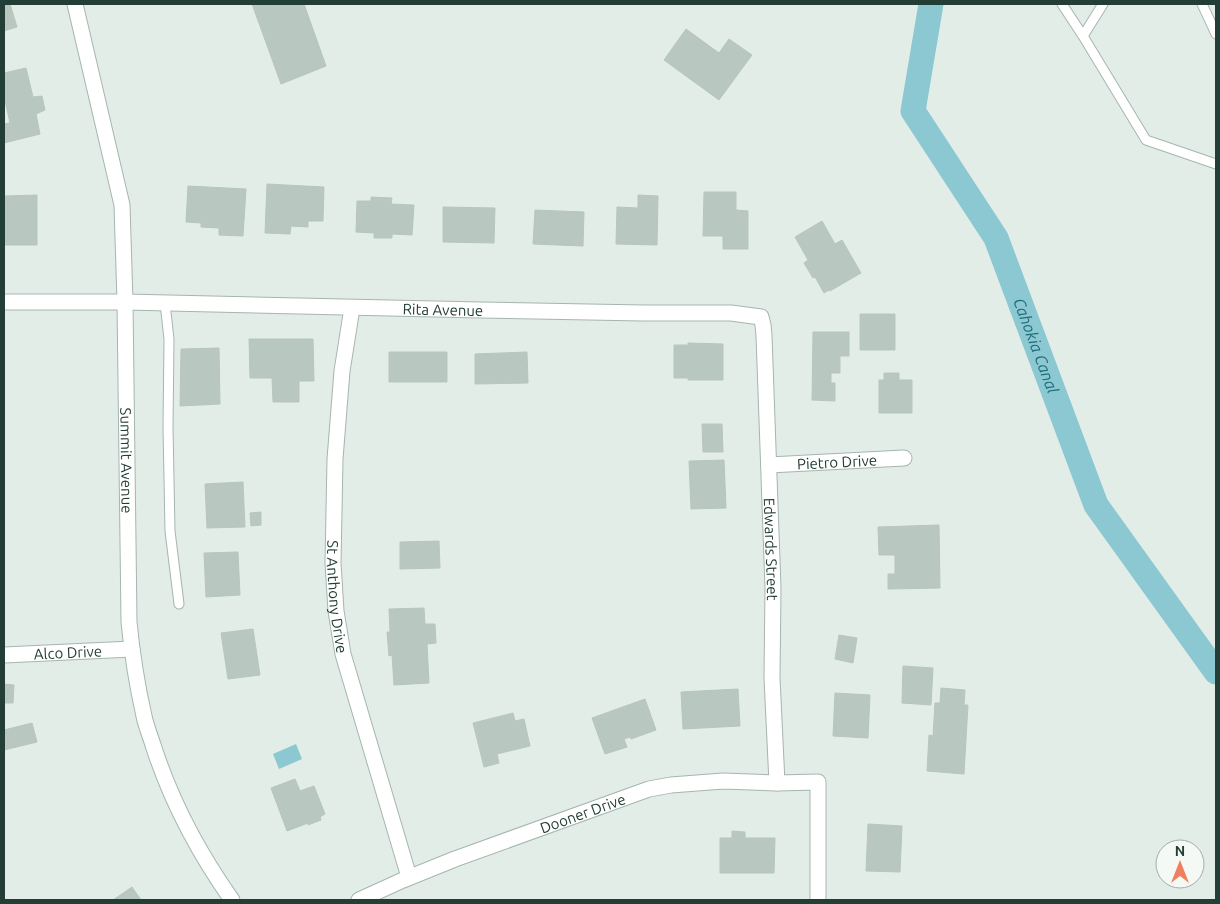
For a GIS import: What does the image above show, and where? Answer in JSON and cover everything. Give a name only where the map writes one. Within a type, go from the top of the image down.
[{"type":"street","name":"Summit Avenue","points":[[75,4],[122,205],[129,622],[132,649],[144,717],[160,767],[184,823],[212,871],[232,900]]},
{"type":"street","name":"Rita Avenue","points":[[4,302],[125,302],[352,308],[731,313],[761,317]]},
{"type":"street","name":"St Anthony Drive","points":[[352,308],[342,371],[335,459],[333,563],[336,611],[344,654],[409,877]]},
{"type":"street","name":"Edwards Street","points":[[761,317],[764,336],[774,588],[772,678],[776,783]]},
{"type":"street","name":"Pietro Drive","points":[[770,465],[904,458]]},
{"type":"street","name":"Alco Drive","points":[[4,655],[132,649]]},
{"type":"street","name":"Dooner Drive","points":[[359,900],[455,858],[648,789],[671,785],[723,781],[818,782],[818,900]]},
{"type":"lane","points":[[1062,4],[1146,140],[1216,164]]},
{"type":"lane","points":[[1083,36],[1103,4]]},
{"type":"lane","points":[[1202,4],[1216,34]]},
{"type":"lane","points":[[165,303],[169,339],[170,531],[179,604]]},
{"type":"water","points":[[296,744],[302,759],[279,769],[273,754]]},
{"type":"building","points":[[4,4],[10,4],[17,27],[4,31]]},
{"type":"building","points":[[252,4],[304,4],[326,66],[281,84]]},
{"type":"building","points":[[686,29],[719,53],[729,39],[752,55],[719,100],[664,60]]},
{"type":"building","points":[[26,68],[33,97],[42,96],[45,110],[36,114],[40,134],[4,143],[4,124],[10,123],[4,96],[4,73]]},
{"type":"building","points":[[267,184],[324,187],[323,221],[308,221],[308,227],[291,226],[290,234],[265,233]]},
{"type":"building","points":[[188,186],[246,189],[243,236],[219,235],[219,228],[201,227],[201,223],[186,222]]},
{"type":"building","points":[[704,192],[736,192],[736,210],[748,211],[748,249],[723,249],[723,236],[703,236]]},
{"type":"building","points":[[37,195],[37,245],[4,245],[4,196]]},
{"type":"building","points":[[638,195],[658,196],[657,245],[616,244],[617,207],[638,208]]},
{"type":"building","points":[[371,197],[392,198],[391,204],[414,205],[412,235],[392,234],[392,238],[374,238],[374,233],[356,232],[357,201],[371,201]]},
{"type":"building","points":[[443,207],[495,208],[494,243],[443,242]]},
{"type":"building","points":[[535,210],[584,212],[583,246],[533,244]]},
{"type":"building","points":[[822,221],[835,244],[842,240],[861,273],[824,293],[804,263],[808,260],[795,237]]},
{"type":"building","points":[[860,314],[895,314],[895,350],[860,350]]},
{"type":"building","points":[[813,332],[849,332],[849,356],[840,356],[840,373],[831,373],[831,383],[835,383],[835,401],[812,400]]},
{"type":"building","points":[[249,339],[313,339],[314,381],[299,381],[299,402],[273,402],[272,378],[250,378]]},
{"type":"building","points":[[688,343],[723,344],[723,380],[674,378],[674,345],[688,345]]},
{"type":"building","points":[[219,348],[220,404],[180,406],[181,349]]},
{"type":"building","points":[[389,352],[447,352],[447,382],[389,382]]},
{"type":"building","points":[[527,352],[528,383],[475,384],[475,354]]},
{"type":"building","points":[[884,373],[899,373],[899,380],[912,380],[912,413],[879,413],[879,380],[884,380]]},
{"type":"building","points":[[702,424],[722,424],[723,452],[703,452]]},
{"type":"building","points":[[724,460],[726,508],[691,509],[689,461]]},
{"type":"building","points":[[243,482],[245,527],[207,528],[205,484]]},
{"type":"building","points":[[261,512],[261,525],[251,526],[250,513]]},
{"type":"building","points":[[939,525],[940,588],[888,589],[888,574],[895,574],[895,555],[879,555],[878,527]]},
{"type":"building","points":[[439,541],[440,568],[400,569],[400,542]]},
{"type":"building","points":[[238,552],[240,595],[206,597],[204,553]]},
{"type":"building","points":[[424,608],[425,624],[435,624],[436,643],[427,644],[429,683],[394,685],[392,655],[389,656],[387,632],[390,632],[389,609]]},
{"type":"building","points":[[253,629],[260,675],[228,679],[221,633]]},
{"type":"building","points":[[839,635],[857,638],[853,663],[835,659]]},
{"type":"building","points":[[903,666],[933,668],[931,705],[902,703]]},
{"type":"building","points":[[4,684],[14,685],[13,703],[4,703]]},
{"type":"building","points":[[941,688],[965,690],[964,705],[968,705],[964,774],[927,771],[929,735],[933,736],[935,703],[940,703]]},
{"type":"building","points":[[738,689],[740,726],[683,729],[681,692]]},
{"type":"building","points":[[835,693],[870,695],[868,738],[833,736]]},
{"type":"building","points":[[645,699],[656,730],[631,739],[630,737],[624,739],[627,747],[605,754],[592,718]]},
{"type":"building","points":[[513,713],[515,721],[524,719],[530,746],[497,754],[499,763],[484,767],[473,723]]},
{"type":"building","points":[[32,723],[37,742],[4,750],[4,730]]},
{"type":"building","points":[[295,779],[300,791],[314,786],[325,814],[320,817],[321,820],[287,831],[271,788]]},
{"type":"building","points":[[868,824],[902,826],[900,872],[866,871]]},
{"type":"building","points":[[732,831],[745,832],[745,838],[775,838],[774,873],[720,873],[720,838],[732,838]]},
{"type":"building","points":[[132,887],[141,900],[113,900]]},
{"type":"waterway","name":"Cahokia Canal","points":[[931,4],[913,111],[996,238],[1096,505],[1216,672]]}]
